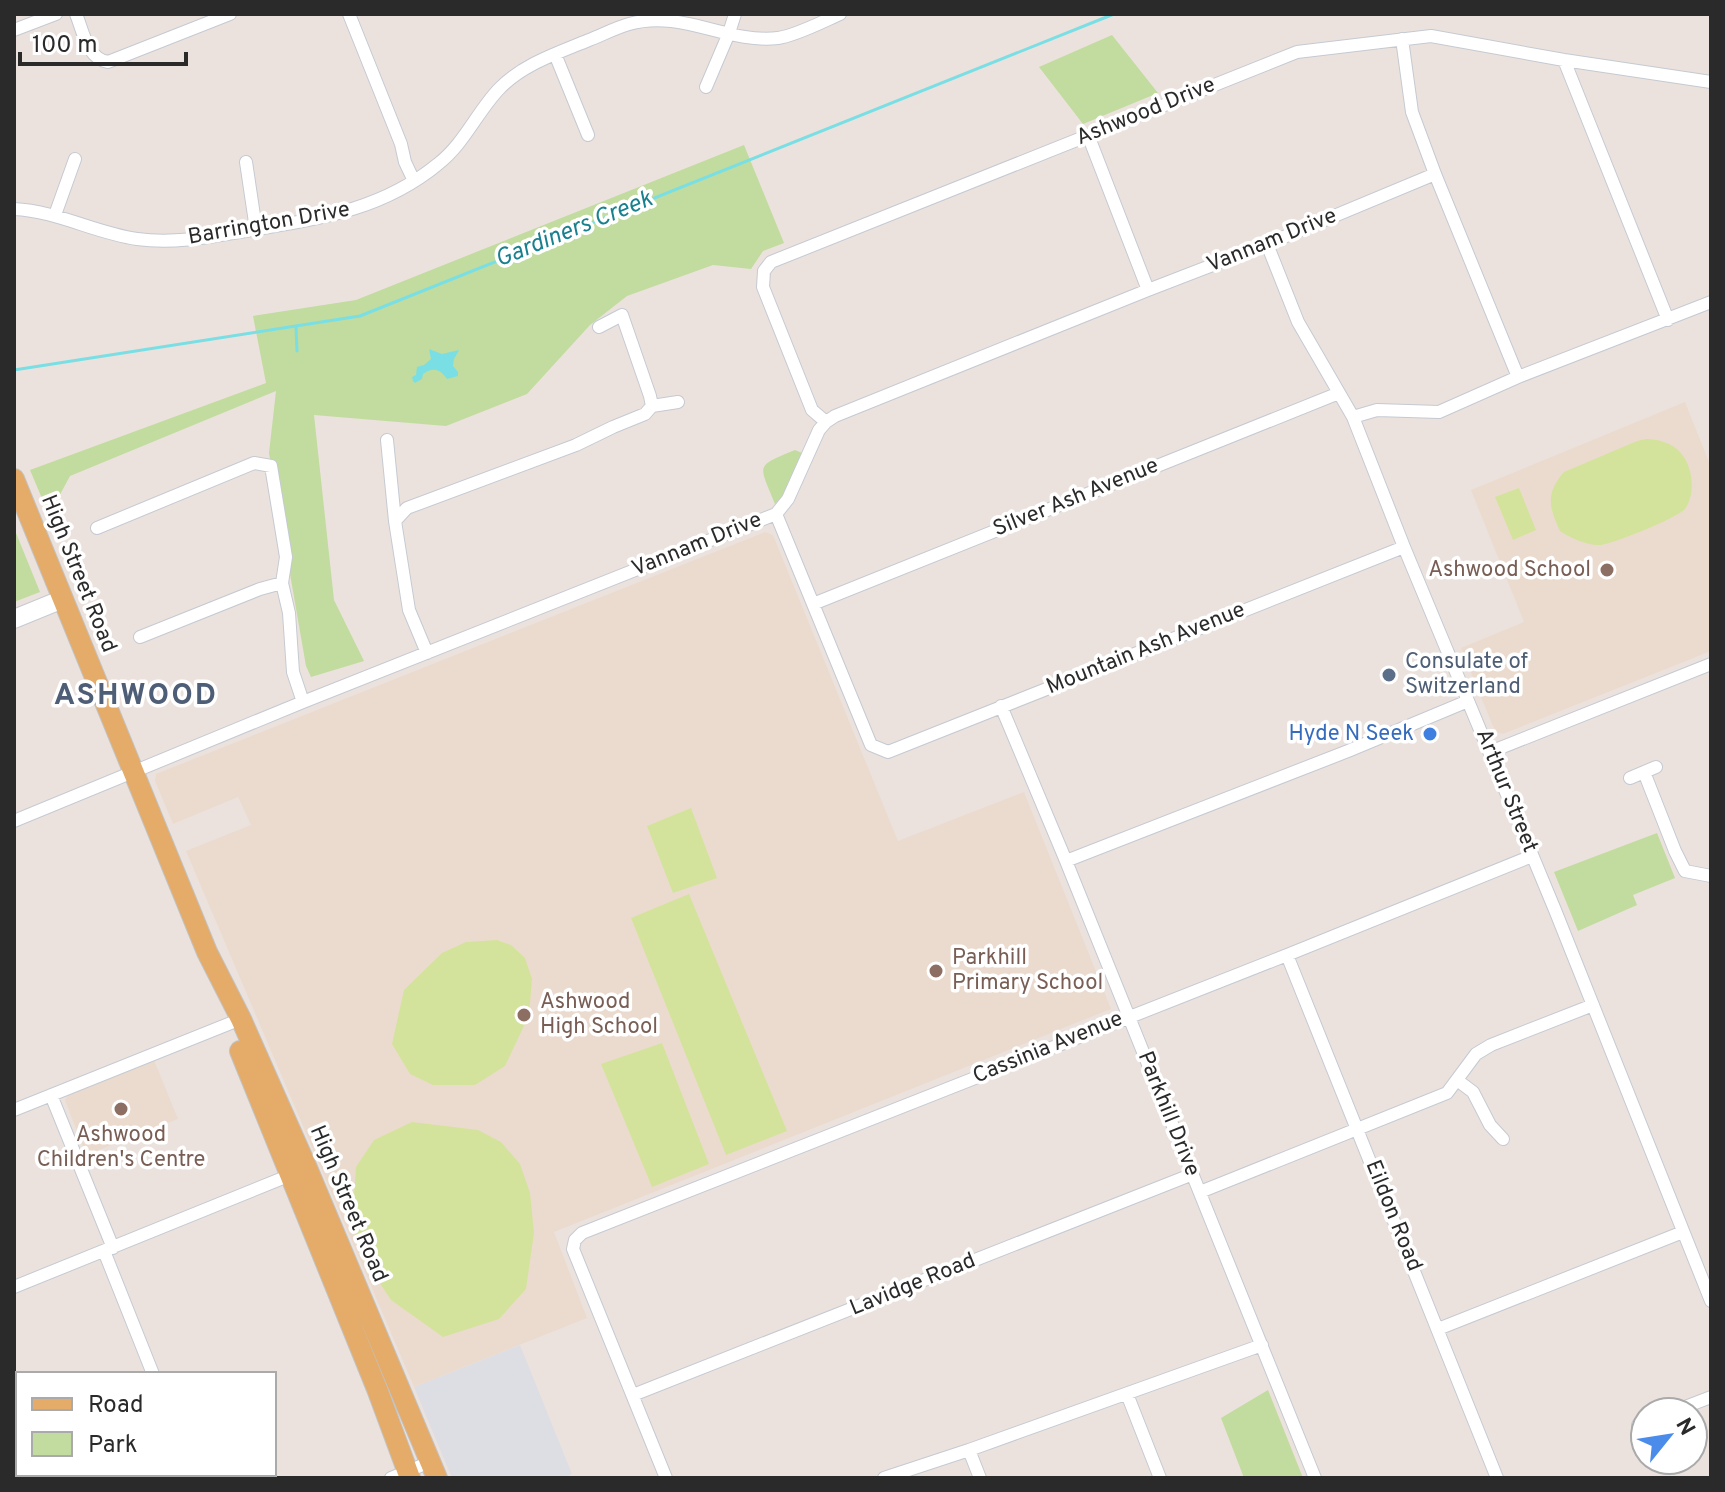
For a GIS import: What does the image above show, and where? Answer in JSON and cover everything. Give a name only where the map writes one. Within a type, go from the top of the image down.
[{"type":"main road","name":"High Street Road","points":[[14,479],[235,1021],[299,1172],[434,1470]]},
{"type":"main road","name":"High Street Road","points":[[299,1172],[372,1375],[403,1475]]},
{"type":"street","points":[[14,30],[56,14]]},
{"type":"street","points":[[76,14],[95,56],[108,62],[230,14]]},
{"type":"street","points":[[349,14],[401,144],[405,162],[418,178]]},
{"type":"street","points":[[706,87],[735,14]]},
{"type":"street","name":"Barrington Drive","points":[[14,209],[55,215],[121,236],[159,241],[182,241],[310,221],[389,196],[452,153],[498,90],[519,72],[630,23],[674,19],[763,39],[782,38],[840,14]]},
{"type":"street","name":"Ashwood Drive","points":[[826,422],[812,410],[763,287],[764,271],[771,262],[1297,52],[1431,36],[1711,82]]},
{"type":"street","points":[[1402,39],[1412,112],[1518,377]]},
{"type":"street","points":[[555,54],[588,135]]},
{"type":"street","points":[[1564,60],[1668,320]]},
{"type":"street","points":[[1088,135],[1148,290]]},
{"type":"street","points":[[55,215],[75,159]]},
{"type":"street","points":[[246,162],[256,229]]},
{"type":"street","name":"Vannam Drive","points":[[14,821],[776,514],[788,499],[819,430],[835,416],[1435,174]]},
{"type":"street","name":"Arthur Street","points":[[1267,244],[1298,322],[1353,417],[1711,1301]]},
{"type":"street","points":[[1353,417],[1377,410],[1439,412],[1518,377],[1711,302]]},
{"type":"street","points":[[599,327],[622,315],[652,406]]},
{"type":"street","name":"Silver Ash Avenue","points":[[813,604],[1339,393]]},
{"type":"street","points":[[395,521],[407,508],[576,445],[645,414],[652,406],[678,402]]},
{"type":"street","points":[[387,440],[395,521],[409,610],[427,653]]},
{"type":"street","points":[[97,528],[254,463],[271,466],[286,557],[282,583],[289,613],[293,672],[303,702]]},
{"type":"street","points":[[776,514],[813,604]]},
{"type":"street","name":"Mountain Ash Avenue","points":[[813,604],[871,745],[888,752],[1404,547]]},
{"type":"street","points":[[140,637],[282,583]]},
{"type":"street","points":[[14,619],[63,599]]},
{"type":"street","points":[[1490,752],[1711,664]]},
{"type":"street","points":[[1066,861],[1468,701]]},
{"type":"street","name":"Parkhill Drive","points":[[1001,706],[1315,1478]]},
{"type":"street","points":[[1630,778],[1650,770],[1675,851],[1685,871],[1711,876]]},
{"type":"street","name":"Cassinia Avenue","points":[[633,1395],[573,1249],[575,1240],[582,1233],[1532,856]]},
{"type":"street","name":"Eildon Road","points":[[1287,955],[1496,1475]]},
{"type":"street","points":[[1200,1192],[1447,1093],[1476,1054],[1491,1045],[1593,1005]]},
{"type":"street","points":[[14,1110],[235,1021]]},
{"type":"street","points":[[1457,1080],[1473,1092],[1490,1125],[1503,1139]]},
{"type":"street","points":[[51,1095],[152,1372]]},
{"type":"street","points":[[14,1287],[299,1172]]},
{"type":"street","name":"Lavidge Road","points":[[633,1395],[1193,1174]]},
{"type":"street","points":[[1438,1329],[1683,1232]]},
{"type":"street","points":[[884,1478],[1262,1345]]},
{"type":"street","points":[[1127,1394],[1160,1478]]},
{"type":"street","points":[[633,1395],[666,1478]]},
{"type":"street","points":[[969,1450],[980,1478]]},
{"type":"street","points":[[403,1475],[434,1470]]},
{"type":"street","points":[[1480,1478],[1496,1475]]},
{"type":"shaded area","name":"Ashwood School","points":[[1685,402],[1711,467],[1711,651],[1503,734],[1495,731],[1461,648],[1524,622],[1471,490]]},
{"type":"shaded area","name":"Ashwood High School","points":[[765,532],[773,535],[898,841],[1024,792],[1111,1009],[554,1232],[587,1318],[414,1387],[186,851],[251,825],[238,797],[173,824],[155,781],[156,774]]},
{"type":"shaded area","name":"Ashwood Children's Centre","points":[[154,1060],[178,1119],[86,1155],[65,1100],[68,1094]]},
{"type":"shaded area","points":[[520,1345],[572,1474],[563,1478],[452,1478],[414,1387]]},
{"type":"green space","points":[[1112,35],[1158,93],[1083,124],[1039,67]]},
{"type":"green space","points":[[744,145],[784,243],[763,251],[751,269],[713,265],[627,296],[590,325],[527,394],[446,426],[314,415],[334,600],[364,661],[311,677],[306,666],[269,453],[276,391],[70,476],[49,515],[30,470],[266,383],[253,316],[356,300]]},
{"type":"green space","points":[[1646,439],[1669,444],[1677,449],[1688,465],[1692,488],[1685,509],[1644,530],[1600,545],[1579,541],[1560,531],[1553,515],[1551,494],[1564,472]]},
{"type":"green space","points":[[795,450],[802,453],[784,496],[775,504],[763,474],[764,468],[772,460]]},
{"type":"green space","points":[[1519,488],[1536,530],[1513,540],[1495,497]]},
{"type":"green space","points":[[14,528],[40,592],[14,602]]},
{"type":"green space","points":[[691,808],[717,878],[673,893],[647,826]]},
{"type":"green space","points":[[1657,833],[1675,878],[1633,895],[1637,905],[1578,931],[1554,872]]},
{"type":"green space","points":[[689,894],[787,1131],[726,1155],[631,918]]},
{"type":"green space","points":[[497,940],[511,945],[525,958],[532,979],[529,1015],[505,1066],[475,1085],[433,1085],[410,1074],[392,1044],[404,990],[442,953],[466,942]]},
{"type":"green space","points":[[662,1043],[709,1164],[652,1187],[601,1064]]},
{"type":"green space","points":[[412,1122],[478,1130],[501,1142],[520,1164],[530,1193],[534,1233],[526,1289],[499,1319],[443,1337],[391,1300],[361,1255],[352,1223],[356,1167],[374,1140]]},
{"type":"green space","points":[[1268,1390],[1303,1478],[1244,1478],[1221,1418]]},
{"type":"water","points":[[429,349],[442,354],[459,350],[453,366],[458,376],[447,379],[439,371],[430,370],[415,383],[412,377],[416,375],[417,367],[431,359]]},
{"type":"waterway","name":"Gardiners Creek","points":[[14,370],[360,316],[1114,14]]},
{"type":"waterway","points":[[296,327],[297,351]]},
{"type":"place","name":"Ashwood School","points":[[1607,570]]},
{"type":"place","name":"Consulate of Switzerland","points":[[1389,675]]},
{"type":"place","name":"Hyde N Seek","points":[[1430,734]]},
{"type":"place","name":"Parkhill Primary School","points":[[936,971]]},
{"type":"place","name":"Ashwood High School","points":[[524,1015]]},
{"type":"place","name":"Ashwood Children's Centre","points":[[121,1109]]},
{"type":"district","name":"ASHWOOD","points":[[136,696]]}]
